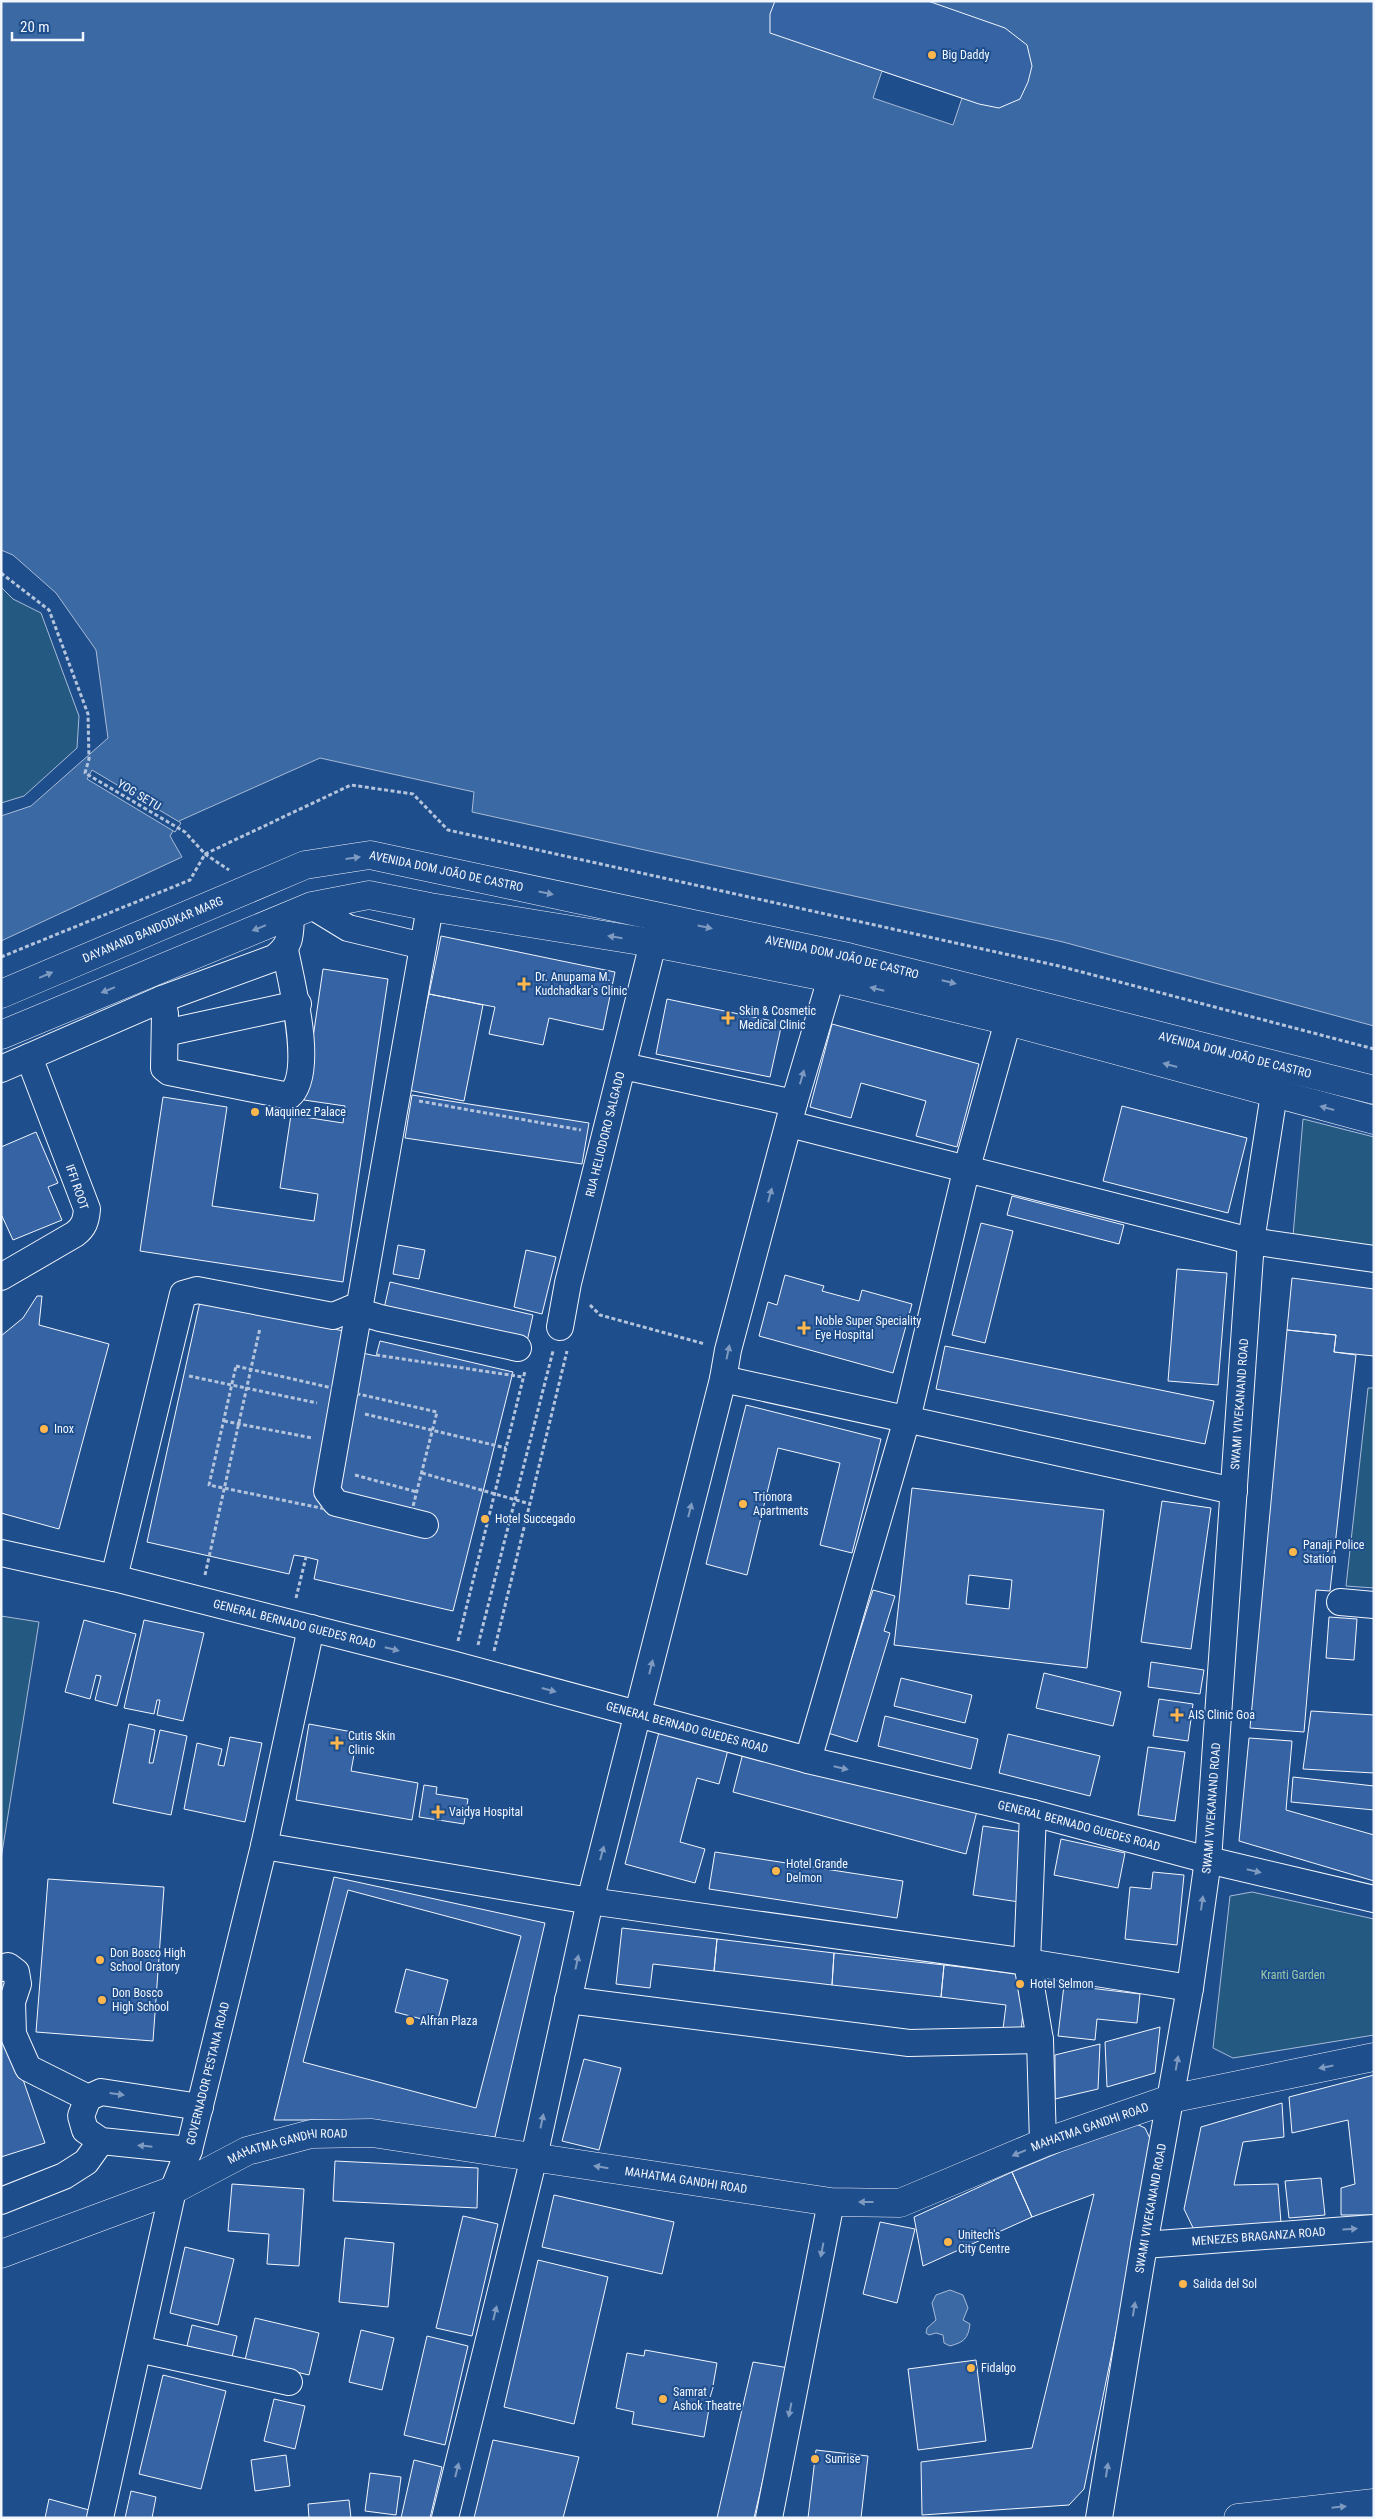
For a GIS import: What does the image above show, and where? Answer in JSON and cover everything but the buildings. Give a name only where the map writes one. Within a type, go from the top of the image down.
[{"type":"main road","name":"AVENIDA DOM JOÃO DE CASTRO","points":[[305,865],[370,855],[848,957],[1374,1090]]},
{"type":"main road","name":"DAYANAND BANDODKAR MARG","points":[[1,994],[305,865]]},
{"type":"main road","name":"AVENIDA DOM JOÃO DE CASTRO","points":[[1,1035],[313,907],[369,895],[430,907],[653,943],[831,978],[1008,1021],[1374,1120]]},
{"type":"main road","name":"MAHATMA GANDHI ROAD","points":[[1,2254],[173,2190],[247,2151],[311,2134],[372,2134],[831,2202],[900,2203],[1043,2143],[1170,2099],[1374,2057]]},
{"type":"main road","points":[[1238,2518],[1374,2503]]},
{"type":"street","points":[[1,1069],[162,999],[274,958],[285,950],[290,939],[313,907],[348,928],[423,946]]},
{"type":"street","points":[[424,1525],[336,1503],[327,1491],[355,1337],[355,1307],[396,1097],[430,907]]},
{"type":"street","name":"RUA HELIODORO SALGADO","points":[[564,1337],[568,1283],[653,943]]},
{"type":"street","points":[[162,999],[165,1014],[165,1032],[162,1064],[169,1072],[289,1096],[296,1090],[300,1074],[301,1024],[285,950]]},
{"type":"street","points":[[445,2518],[534,2157],[590,1900],[639,1715],[723,1379],[728,1350],[792,1113],[831,978]]},
{"type":"street","points":[[165,1032],[298,1004]]},
{"type":"street","points":[[808,1760],[907,1419],[966,1170],[1008,1021]]},
{"type":"street","name":"IFFI ROOT","points":[[1,1277],[75,1234],[84,1227],[86,1218],[87,1209],[29,1057]]},
{"type":"street","name":"SWAMI VIVEKANAND ROAD","points":[[1099,2518],[1144,2245],[1190,1988],[1208,1860],[1251,1241],[1274,1094],[1275,1064]]},
{"type":"street","points":[[623,1066],[792,1113],[966,1170],[1251,1241],[1374,1259]]},
{"type":"street","points":[[114,1578],[183,1294],[197,1290],[333,1316],[355,1307],[380,1318],[522,1358]]},
{"type":"street","points":[[723,1379],[1234,1491]]},
{"type":"street","name":"GENERAL BERNADO GUEDES ROAD","points":[[1,1553],[114,1578],[471,1669],[808,1760],[1033,1813],[1208,1860],[1374,1900]]},
{"type":"street","points":[[1340,1602],[1374,1605]]},
{"type":"street","name":"GOVERNADOR PESTANA ROAD","points":[[100,2518],[173,2190],[189,2150],[264,1846],[300,1626]]},
{"type":"street","points":[[1033,1813],[1027,1962],[1040,2040],[1043,2143]]},
{"type":"street","points":[[264,1846],[590,1900],[1027,1962],[1190,1988]]},
{"type":"street","points":[[1,1968],[8,1966],[16,1972],[18,1984],[12,2002],[13,2034],[28,2068],[88,2098]]},
{"type":"street","points":[[568,2000],[909,2043],[1040,2040]]},
{"type":"street","points":[[189,2150],[101,2141],[85,2130],[81,2116],[88,2098],[101,2092],[200,2107]]},
{"type":"street","points":[[1,2201],[64,2176],[86,2162],[101,2141]]},
{"type":"street","points":[[769,2518],[831,2202]]},
{"type":"street","name":"MENEZES BRAGANZA ROAD","points":[[1144,2245],[1374,2228]]},
{"type":"street","points":[[138,2349],[289,2382]]},
{"type":"path","name":"YOG SETU","points":[[1,573],[49,610],[88,714],[89,759],[85,773],[185,832],[205,854],[255,886]]},
{"type":"path","points":[[396,1097],[606,1134]]},
{"type":"path","points":[[568,1283],[600,1315],[728,1350]]},
{"type":"path","points":[[199,1600],[266,1303]]},
{"type":"path","points":[[355,1337],[366,1338],[365,1353],[523,1378]]},
{"type":"path","points":[[471,1669],[514,1500],[564,1337]]},
{"type":"path","points":[[471,1669],[530,1504],[564,1337]]},
{"type":"path","points":[[471,1669],[494,1495],[523,1378],[522,1358]]},
{"type":"path","points":[[224,1421],[312,1438]]},
{"type":"path","points":[[348,1473],[417,1492]]},
{"type":"path","points":[[422,1473],[530,1504]]},
{"type":"path","points":[[300,1626],[306,1557]]},
{"type":"green space","points":[[1,587],[13,599],[41,613],[79,716],[77,748],[24,796],[1,803]]},
{"type":"green space","points":[[1303,1119],[1374,1137],[1374,1247],[1293,1236]]},
{"type":"green space","points":[[1368,1388],[1374,1388],[1374,1588],[1346,1586]]},
{"type":"green space","points":[[1,1616],[39,1622],[1,1859]]},
{"type":"green space","name":"Kranti Garden","points":[[1252,1892],[1374,1919],[1374,2035],[1233,2058],[1213,2048],[1230,1896]]},
{"type":"shaded area","points":[[1,1],[1374,1],[1374,1026],[1063,942],[472,812],[474,792],[320,758],[179,821],[170,836],[182,857],[1,941],[1,816],[31,806],[108,738],[96,650],[56,593],[13,555],[1,550]]},
{"type":"shaded area","points":[[950,2290],[963,2295],[968,2308],[963,2320],[970,2324],[964,2339],[950,2346],[944,2343],[943,2335],[936,2333],[929,2335],[926,2333],[927,2328],[936,2320],[932,2303],[936,2295]]},
{"type":"pier","points":[[882,71],[962,98],[953,125],[873,98]]},
{"type":"pier","points":[[92,770],[181,823],[175,832],[87,779]]},
{"type":"place","name":"Big Daddy","points":[[932,55]]},
{"type":"place","name":"Dr. Anupama M. Kudchadkar's Clinic","points":[[524,984]]},
{"type":"place","name":"Skin & Cosmetic Medical Clinic","points":[[728,1018]]},
{"type":"place","name":"Maquinez Palace","points":[[255,1112]]},
{"type":"place","name":"Noble Super Speciality Eye Hospital","points":[[804,1328]]},
{"type":"place","name":"Inox","points":[[44,1429]]},
{"type":"place","name":"Trionora Apartments","points":[[743,1504]]},
{"type":"place","name":"Hotel Succegado","points":[[485,1519]]},
{"type":"place","name":"Panaji Police Station","points":[[1293,1552]]},
{"type":"place","name":"AIS Clinic Goa","points":[[1177,1715]]},
{"type":"place","name":"Cutis Skin Clinic","points":[[337,1743]]},
{"type":"place","name":"Vaidya Hospital","points":[[438,1812]]},
{"type":"place","name":"Hotel Grande Delmon","points":[[776,1871]]},
{"type":"place","name":"Don Bosco High School Oratory","points":[[100,1960]]},
{"type":"place","name":"Hotel Selmon","points":[[1020,1984]]},
{"type":"place","name":"Don Bosco High School","points":[[102,2000]]},
{"type":"place","name":"Alfran Plaza","points":[[410,2021]]},
{"type":"place","name":"Unitech's City Centre","points":[[948,2242]]},
{"type":"place","name":"Salida del Sol","points":[[1183,2284]]},
{"type":"place","name":"Fidalgo","points":[[971,2368]]},
{"type":"place","name":"Samrat / Ashok Theatre","points":[[663,2399]]},
{"type":"place","name":"Sunrise","points":[[815,2459]]}]
